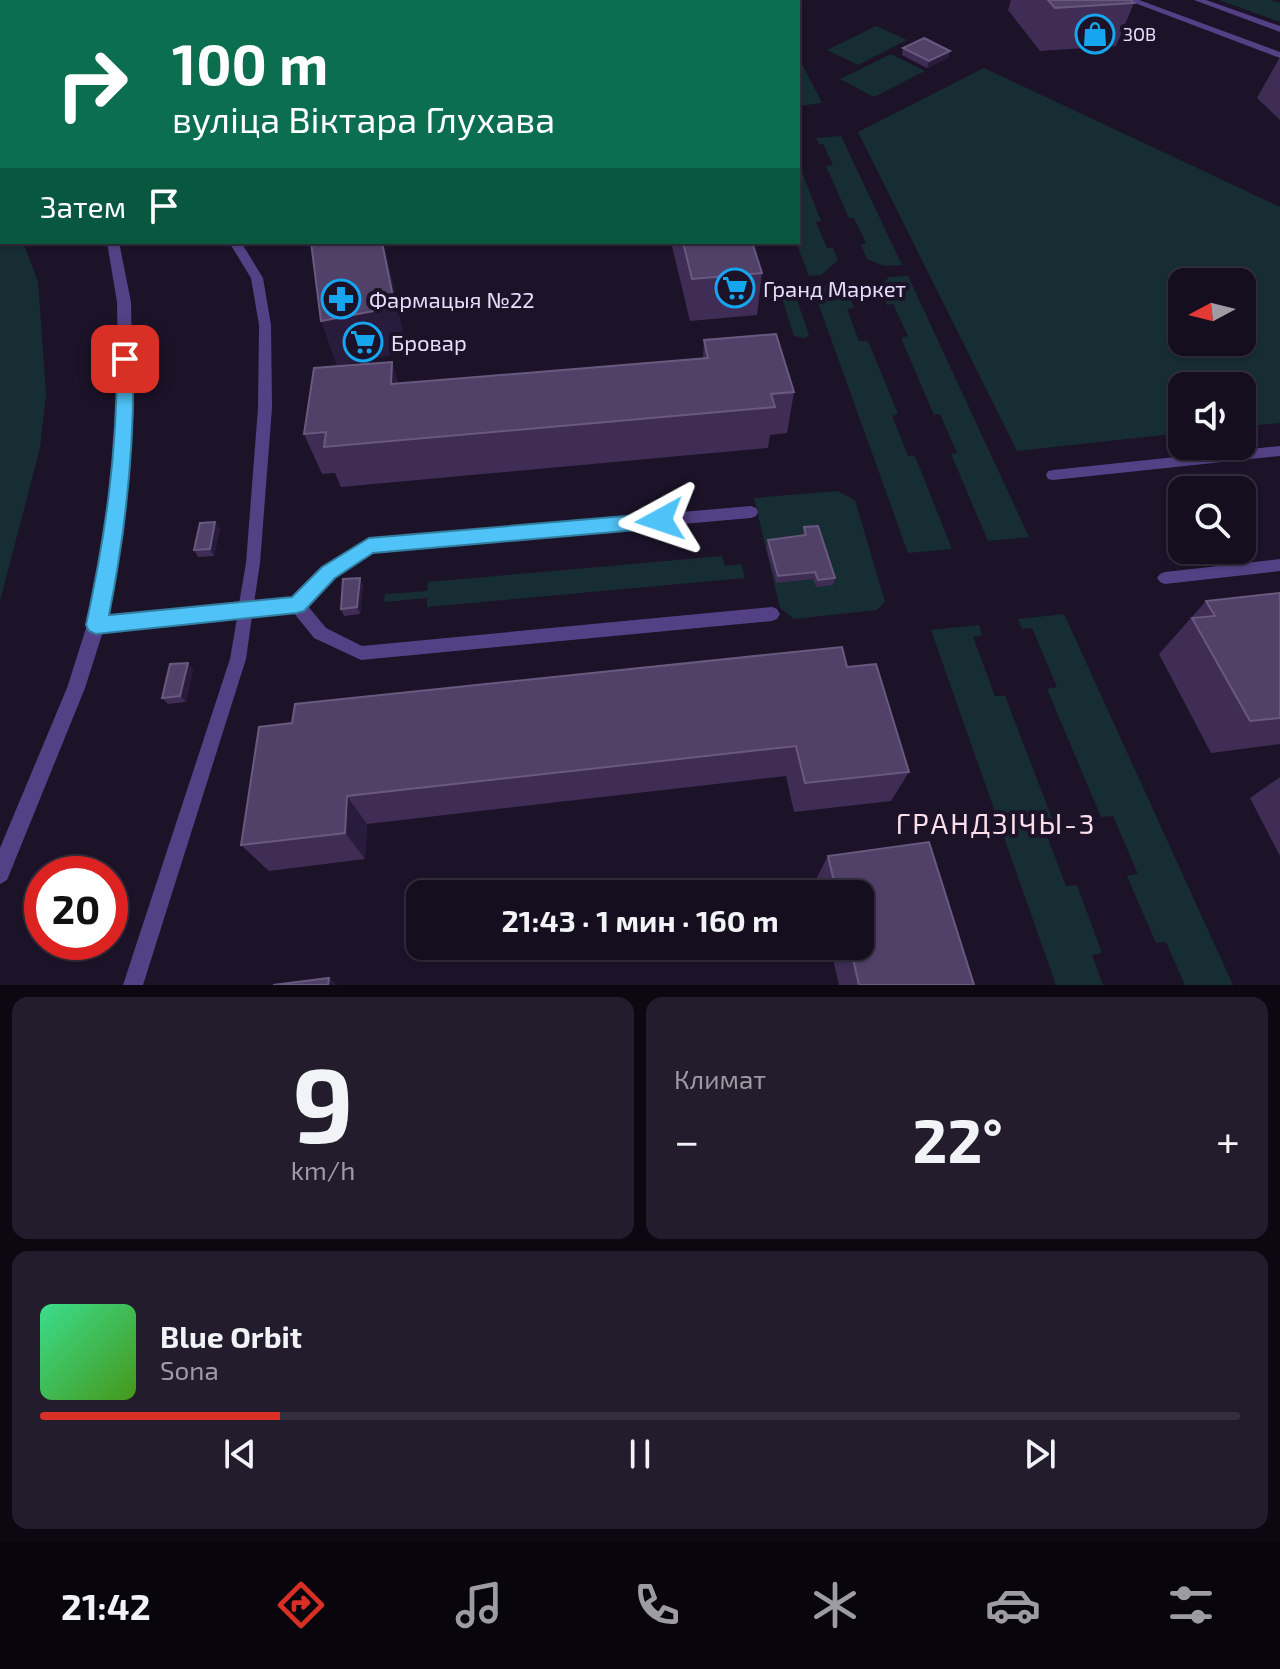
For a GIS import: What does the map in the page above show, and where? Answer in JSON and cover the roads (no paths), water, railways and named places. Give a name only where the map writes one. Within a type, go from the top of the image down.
[{"type":"street","points":[[0,873],[76,688],[96,625],[116,532],[126,416],[124,302],[113,244]]},
{"type":"lane","points":[[1131,0],[1280,55]]},
{"type":"lane","points":[[1198,0],[1280,29]]},
{"type":"lane","points":[[133,985],[238,659],[246,610],[264,423],[265,325],[257,278],[236,244]]},
{"type":"lane","points":[[1053,475],[1280,451]]},
{"type":"lane","points":[[96,625],[297,605],[329,572],[369,545],[751,512]]},
{"type":"lane","points":[[1165,578],[1280,565]]},
{"type":"lane","points":[[297,605],[320,633],[361,653],[772,614]]},
{"type":"place","name":"ЗОВ","points":[[1095,34]]},
{"type":"place","name":"Гранд Маркет","points":[[735,288]]},
{"type":"place","name":"Фармацыя №22","points":[[341,299]]},
{"type":"place","name":"Бровар","points":[[363,342]]},
{"type":"district","name":"ГРАНДЗІЧЫ-3","points":[[996,823]]}]
